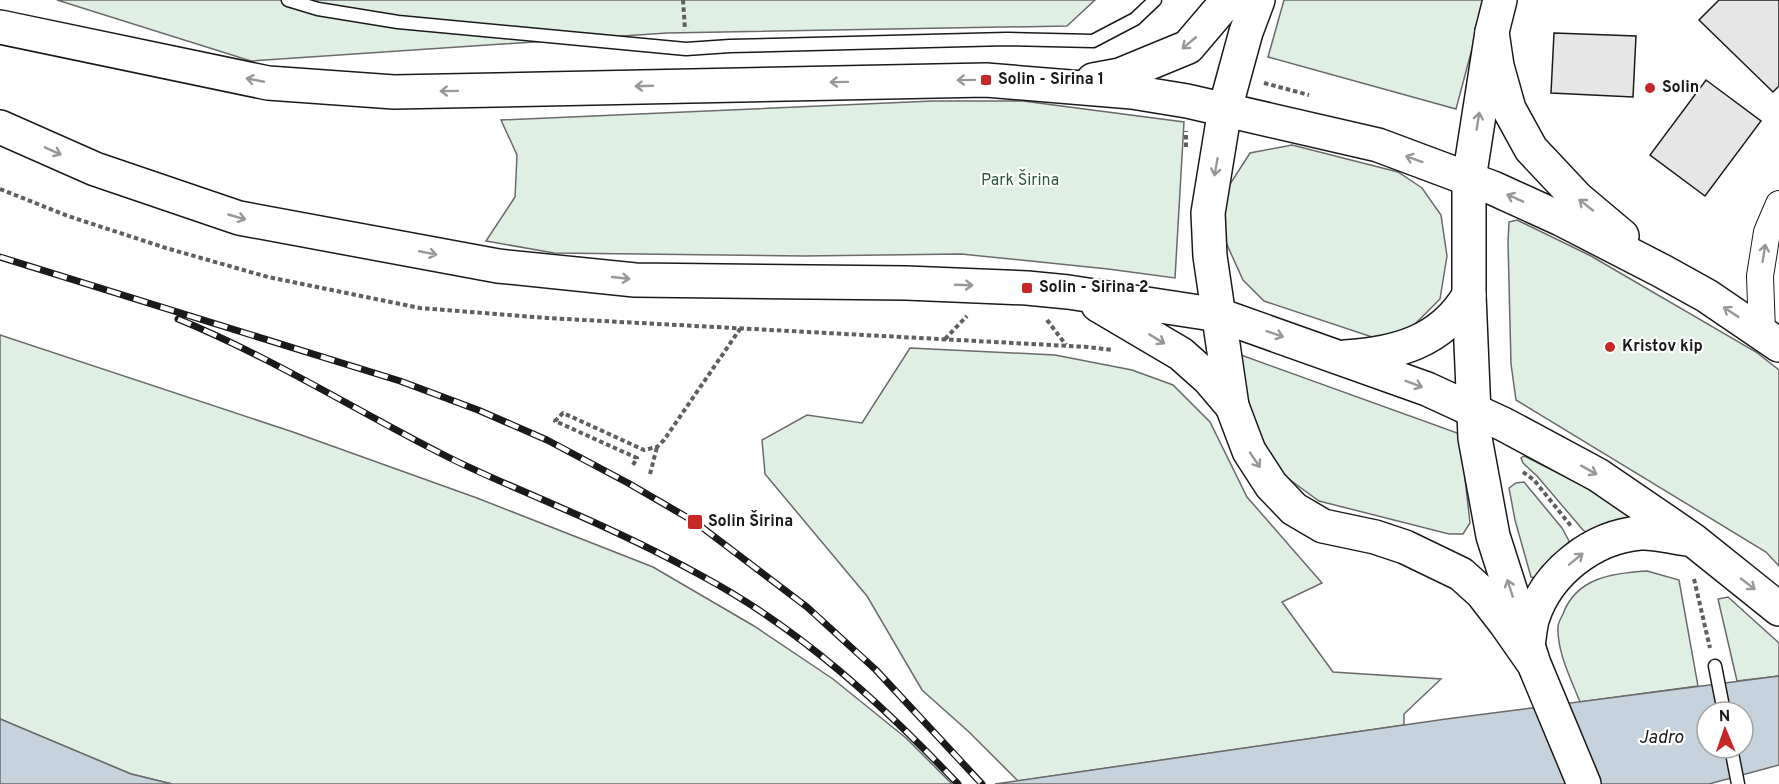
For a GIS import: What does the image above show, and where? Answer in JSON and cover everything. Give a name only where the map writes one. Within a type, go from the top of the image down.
[{"type":"main road","points":[[1066,86],[1120,75],[1188,47],[1228,0]]},
{"type":"main road","points":[[1258,0],[1246,32],[1225,109],[1208,213],[1210,256],[1232,406],[1249,451],[1271,485],[1294,509],[1323,526],[1375,537],[1405,547],[1461,574],[1482,593],[1531,654]]},
{"type":"main road","points":[[1500,0],[1492,32],[1469,179],[1468,295],[1478,459],[1493,536],[1531,654],[1584,784]]},
{"type":"main road","points":[[0,27],[268,82],[394,92],[986,80],[1132,92],[1187,101],[1378,145],[1469,179],[1561,219],[1662,271],[1707,296],[1770,338]]},
{"type":"main road","points":[[1492,32],[1497,66],[1509,109],[1531,149],[1578,199],[1662,271]]},
{"type":"main road","points":[[0,127],[95,169],[240,218],[498,267],[635,280],[906,283],[1027,288],[1219,315],[1427,389],[1475,411],[1598,475],[1692,556]]},
{"type":"main road","points":[[1068,292],[1108,309],[1181,354],[1209,379],[1232,406]]},
{"type":"main road","points":[[1340,357],[1399,349],[1436,333],[1452,320],[1468,295]]},
{"type":"main road","points":[[1531,654],[1533,618],[1544,592],[1564,569],[1587,550],[1617,537],[1642,533],[1692,556],[1779,609]]},
{"type":"street","points":[[1770,338],[1760,276],[1767,232],[1779,204]]},
{"type":"lane","points":[[288,0],[318,9],[398,22],[686,49],[1007,39],[1093,41],[1135,19],[1155,0]]},
{"type":"lane","points":[[1714,666],[1721,700]]},
{"type":"lane","points":[[1733,760],[1738,784]]},
{"type":"path","points":[[683,0],[686,49]]},
{"type":"path","points":[[1234,76],[1315,97]]},
{"type":"path","points":[[1185,159],[1187,101]]},
{"type":"path","points":[[0,189],[68,216],[268,277],[420,308],[547,318],[1067,346],[1122,351]]},
{"type":"path","points":[[945,340],[970,314]]},
{"type":"path","points":[[1044,317],[1067,346]]},
{"type":"path","points":[[650,474],[657,447],[740,329]]},
{"type":"path","points":[[633,465],[637,458],[555,421],[563,413],[644,450],[657,447]]},
{"type":"path","points":[[1518,468],[1534,480],[1574,529],[1587,550]]},
{"type":"path","points":[[1692,556],[1714,666]]},
{"type":"green space","points":[[57,0],[1095,0],[1067,26],[667,33],[251,61]]},
{"type":"green space","points":[[1284,0],[1485,0],[1456,109],[1268,57]]},
{"type":"green space","name":"Park Širina","points":[[933,101],[1023,101],[1184,122],[1175,278],[961,254],[804,256],[554,253],[486,241],[515,197],[517,155],[501,120]]},
{"type":"green space","points":[[1292,145],[1398,172],[1422,188],[1441,215],[1447,256],[1440,299],[1409,330],[1375,338],[1264,301],[1243,280],[1223,236],[1223,195],[1250,153]]},
{"type":"green space","points":[[1517,220],[1591,256],[1756,352],[1779,370],[1779,566],[1766,552],[1516,400],[1511,364],[1508,242],[1509,222]]},
{"type":"green space","points":[[0,335],[293,432],[477,498],[653,567],[754,626],[833,679],[906,738],[952,784],[172,784],[131,774],[0,719]]},
{"type":"green space","points":[[910,348],[1055,355],[1132,370],[1173,385],[1210,422],[1247,497],[1322,583],[1282,602],[1333,672],[1441,679],[1404,714],[1404,725],[1018,781],[969,732],[922,690],[867,596],[765,474],[762,440],[807,415],[862,423]]},
{"type":"green space","points":[[1241,355],[1460,434],[1470,523],[1463,534],[1449,534],[1319,501],[1286,477],[1268,451],[1249,410],[1237,363]]},
{"type":"green space","points":[[1524,456],[1578,483],[1629,513],[1629,518],[1590,535],[1523,463],[1521,458]]},
{"type":"green space","points":[[1524,482],[1562,528],[1569,541],[1565,550],[1537,578],[1531,577],[1515,520],[1509,488],[1516,483]]},
{"type":"green space","points":[[1647,571],[1679,580],[1698,686],[1580,702],[1565,665],[1558,636],[1558,624],[1569,602],[1577,592],[1597,580],[1608,576]]},
{"type":"green space","points":[[1728,597],[1779,643],[1779,676],[1737,681],[1718,599]]},
{"type":"water","name":"Jadro","points":[[1779,676],[1779,765],[1709,784],[995,784],[1446,719]]},
{"type":"water","points":[[0,719],[131,774],[172,784],[0,784]]},
{"type":"building","points":[[1719,0],[1779,0],[1779,86],[1773,92],[1699,20]]},
{"type":"building","points":[[1554,33],[1636,36],[1633,97],[1551,93]]},
{"type":"building","points":[[1706,80],[1761,121],[1705,196],[1650,155]]},
{"type":"railway","points":[[0,257],[400,381],[478,410],[547,440],[628,483],[695,522],[807,607],[876,670],[982,784]]},
{"type":"railway","points":[[178,319],[280,367],[458,462],[648,548],[738,597],[772,619],[838,670],[900,725],[958,784]]},
{"type":"place","name":"Solin - Sirina 1","points":[[986,80]]},
{"type":"place","name":"Solin","points":[[1650,88]]},
{"type":"place","name":"Solin - Sirina 2","points":[[1027,288]]},
{"type":"place","name":"Kristov kip","points":[[1610,347]]},
{"type":"place","name":"Solin Širina","points":[[695,522]]}]
